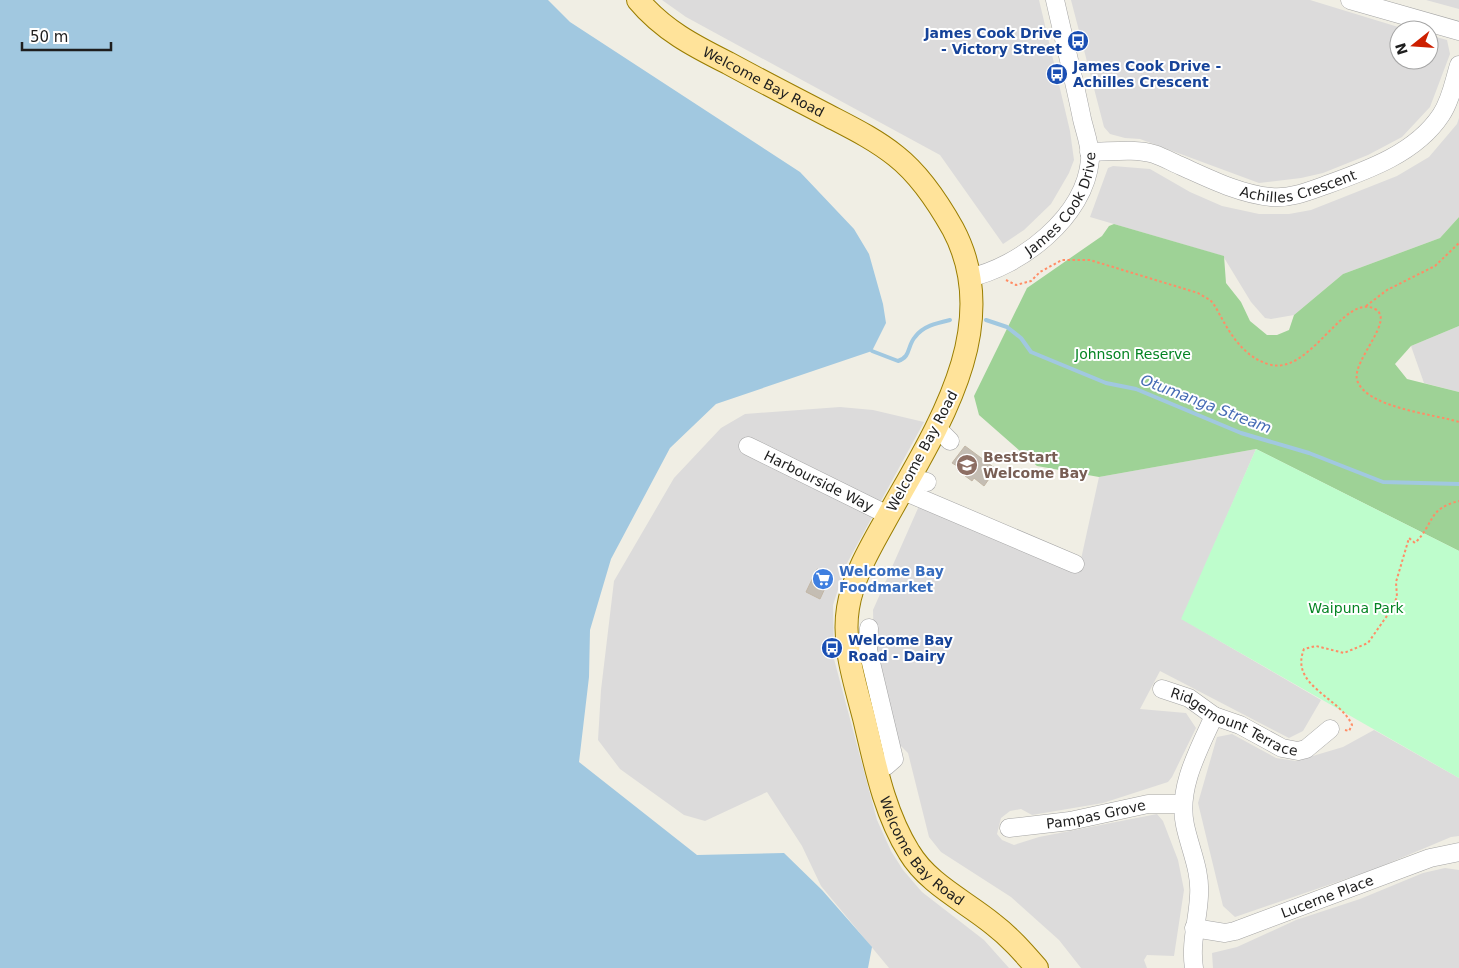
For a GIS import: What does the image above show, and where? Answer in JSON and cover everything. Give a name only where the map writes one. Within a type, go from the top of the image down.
[{"type":"main road","name":"Welcome Bay Road","points":[[638,0],[657,22],[684,41],[844,124],[897,157],[926,189],[954,230],[979,275],[963,362],[943,434],[913,482],[888,515],[862,564],[848,609],[848,647],[876,769],[890,816],[901,838],[917,864],[940,885],[1010,938],[1036,968]]},
{"type":"street","name":"James Cook Drive","points":[[979,275],[1019,258],[1064,218],[1085,184],[1089,152],[1055,0]]},
{"type":"street","points":[[1350,0],[1401,7],[1459,31]]},
{"type":"street","name":"Achilles Crescent","points":[[1089,152],[1130,151],[1153,154],[1239,190],[1271,197],[1289,197],[1358,174],[1380,165],[1402,152],[1431,127],[1441,115],[1448,102],[1459,65]]},
{"type":"street","name":"Harbourside Way","points":[[748,446],[888,515]]},
{"type":"street","points":[[913,482],[1075,564]]},
{"type":"street","points":[[869,628],[870,659],[894,759],[886,766],[876,769]]},
{"type":"street","name":"Ridgemount Terrace","points":[[1162,689],[1189,698],[1214,716],[1240,726],[1282,748],[1298,750],[1313,745],[1330,729]]},
{"type":"street","points":[[1194,968],[1192,948],[1199,896],[1198,876],[1185,824],[1183,804],[1187,783],[1214,716]]},
{"type":"street","name":"Pampas Grove","points":[[1009,828],[1079,819],[1148,804],[1183,804]]},
{"type":"street","name":"Lucerne Place","points":[[1194,928],[1225,933],[1235,931],[1430,858],[1459,852]]},
{"type":"path","points":[[979,275],[1016,285],[1031,281],[1040,272],[1062,260],[1082,260],[1198,293],[1212,302],[1232,336],[1251,357],[1269,365],[1285,367],[1304,356],[1344,318],[1366,306],[1387,290],[1435,266],[1459,242]]},
{"type":"path","points":[[1366,306],[1376,309],[1381,321],[1379,330],[1356,371],[1361,387],[1374,397],[1402,409],[1459,422]]},
{"type":"path","points":[[1330,729],[1349,731],[1352,725],[1348,715],[1331,703],[1302,674],[1300,660],[1304,649],[1316,646],[1344,653],[1368,643],[1391,610],[1396,597],[1396,582],[1409,538],[1415,543],[1424,534],[1430,520],[1443,505],[1459,501]]},
{"type":"shaded area","points":[[662,0],[1039,0],[1070,131],[1074,160],[1069,173],[1051,204],[1024,230],[1003,244],[940,155],[686,17]]},
{"type":"shaded area","points":[[1071,0],[1310,0],[1389,24],[1389,70],[1439,70],[1439,38],[1447,40],[1450,54],[1430,107],[1402,137],[1368,155],[1323,173],[1301,178],[1259,183],[1140,139],[1110,134],[1104,127]]},
{"type":"shaded area","points":[[1426,0],[1459,0],[1459,9]]},
{"type":"shaded area","points":[[1459,118],[1459,217],[1440,238],[1343,274],[1294,315],[1271,319],[1265,318],[1251,302],[1223,256],[1090,217],[1108,168],[1113,166],[1150,169],[1190,192],[1222,206],[1259,214],[1289,214],[1311,210],[1397,176],[1429,157],[1457,124]]},
{"type":"shaded area","points":[[1459,326],[1459,392],[1424,383],[1411,346]]},
{"type":"shaded area","points":[[840,407],[873,410],[924,422],[846,565],[833,605],[834,659],[877,820],[891,851],[903,870],[922,892],[984,940],[1009,968],[889,968],[821,886],[802,846],[767,792],[705,821],[684,815],[620,769],[598,740],[601,690],[614,581],[674,478],[721,428],[745,414]]},
{"type":"shaded area","points":[[1256,449],[1182,619],[1321,700],[1303,731],[1289,738],[1160,671],[1140,709],[1186,713],[1196,728],[1168,782],[1103,803],[1032,815],[1021,809],[1010,811],[1001,818],[997,834],[1002,840],[1014,845],[1039,837],[1157,814],[1163,821],[1178,860],[1184,890],[1174,956],[1147,955],[1144,960],[1147,968],[1081,968],[1059,940],[1011,897],[941,852],[929,837],[908,753],[897,742],[874,650],[873,610],[919,506],[1078,573],[1099,477]]},
{"type":"shaded area","points":[[1374,730],[1459,778],[1459,836],[1451,837],[1375,869],[1235,917],[1223,906],[1198,803],[1217,737],[1232,734],[1276,758],[1296,761],[1343,747]]},
{"type":"shaded area","points":[[1445,868],[1459,870],[1459,968],[1213,968],[1212,953],[1237,947],[1296,920],[1360,899],[1423,873]]},
{"type":"green space","name":"Johnson Reserve","points":[[1459,217],[1459,326],[1411,346],[1395,364],[1407,379],[1459,392],[1459,551],[1256,449],[1099,477],[1037,466],[979,415],[974,396],[1027,288],[1102,236],[1109,226],[1114,224],[1224,256],[1226,283],[1241,302],[1250,321],[1267,335],[1277,335],[1289,330],[1294,315],[1343,274],[1440,238]]},
{"type":"green space","name":"Waipuna Park","points":[[1256,449],[1459,551],[1459,778],[1181,619]]},
{"type":"water","points":[[0,0],[548,0],[570,22],[800,172],[854,229],[869,254],[883,304],[886,323],[872,351],[716,404],[670,448],[611,559],[590,630],[589,677],[579,762],[697,855],[784,853],[822,890],[872,947],[868,968],[0,968]]},
{"type":"building","points":[[965,446],[996,469],[984,486],[974,478],[972,481],[957,470],[959,467],[952,463]]},
{"type":"building","points":[[817,569],[831,575],[820,599],[806,592]]},
{"type":"waterway","name":"Otumanga Stream","points":[[872,351],[898,361],[905,357],[918,333],[935,324],[950,320]]},
{"type":"waterway","name":"Otumanga Stream","points":[[986,320],[1007,327],[1021,338],[1031,352],[1106,383],[1136,389],[1241,433],[1309,453],[1383,482],[1459,484]]},
{"type":"place","name":"James Cook Drive - Victory Street","points":[[1078,41]]},
{"type":"place","name":"James Cook Drive - Achilles Crescent","points":[[1057,74]]},
{"type":"place","name":"BestStart Welcome Bay","points":[[967,465]]},
{"type":"place","name":"Welcome Bay Foodmarket","points":[[823,579]]},
{"type":"place","name":"Welcome Bay Road - Dairy","points":[[832,648]]}]
